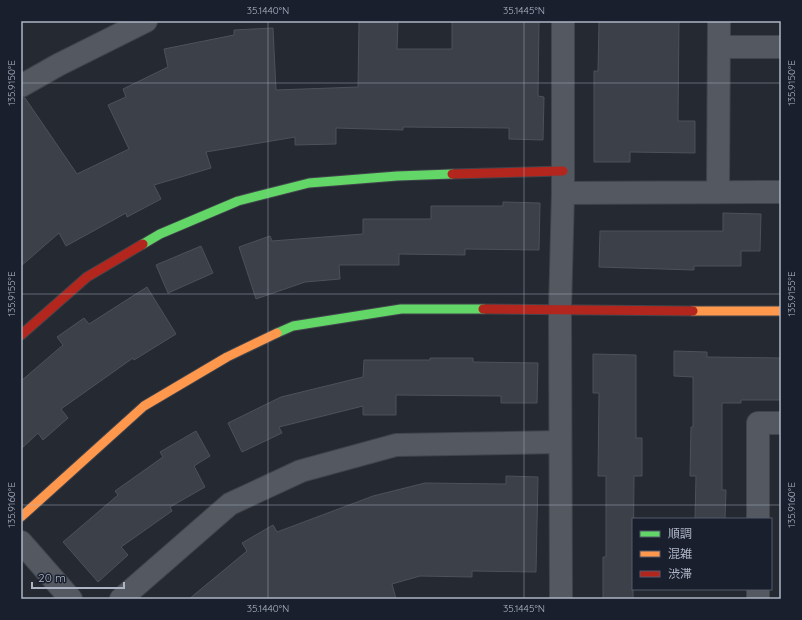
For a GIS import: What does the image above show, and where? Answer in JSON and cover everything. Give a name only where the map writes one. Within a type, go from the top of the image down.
[{"type":"street","points":[[21,86],[58,65],[146,21]]},
{"type":"street","points":[[561,599],[560,310],[563,193],[563,21]]},
{"type":"street","points":[[718,192],[719,21]]},
{"type":"street","points":[[719,47],[781,47]]},
{"type":"street","points":[[21,335],[87,277],[160,234],[238,201],[309,183],[397,176],[563,171]]},
{"type":"street","points":[[563,193],[781,192]]},
{"type":"street","points":[[21,517],[144,406],[227,357],[294,326],[401,309],[781,311]]},
{"type":"street","points":[[758,518],[758,423],[781,424]]},
{"type":"street","points":[[121,599],[230,504],[301,471],[396,445],[560,442]]},
{"type":"street","points":[[21,542],[71,599]]},
{"type":"building","points":[[359,21],[398,21],[397,49],[452,49],[452,21],[539,21],[538,96],[544,97],[543,140],[509,139],[509,128],[403,127],[403,130],[336,128],[336,144],[295,145],[295,137],[206,152],[211,168],[154,185],[161,199],[127,217],[126,213],[66,246],[59,233],[21,266],[21,98],[25,98],[77,174],[129,149],[108,105],[126,97],[123,89],[168,67],[164,49],[234,35],[234,30],[273,28],[276,90],[358,87]]},
{"type":"building","points":[[599,21],[679,21],[678,121],[695,121],[695,153],[630,152],[630,162],[594,162],[594,71],[598,71]]},
{"type":"building","points":[[503,202],[540,203],[539,250],[465,249],[465,255],[399,254],[399,265],[339,265],[340,279],[305,282],[256,299],[239,247],[270,236],[272,241],[363,234],[363,219],[431,219],[431,206],[503,206]]},
{"type":"building","points":[[723,213],[761,214],[760,251],[741,251],[741,266],[694,266],[694,270],[599,267],[600,231],[723,231]]},
{"type":"building","points":[[201,246],[213,273],[168,293],[156,265]]},
{"type":"building","points":[[147,287],[176,334],[134,360],[133,358],[61,409],[68,418],[43,440],[38,433],[21,449],[21,381],[63,345],[57,337],[84,318],[89,324]]},
{"type":"building","points":[[674,351],[707,352],[707,357],[781,358],[781,400],[741,400],[741,403],[722,403],[722,490],[726,490],[725,518],[695,518],[696,476],[690,476],[691,427],[693,427],[693,377],[674,376]]},
{"type":"building","points":[[593,354],[636,355],[636,438],[642,438],[642,476],[634,476],[634,518],[632,518],[633,599],[603,599],[603,557],[606,557],[606,476],[598,476],[599,393],[593,393]]},
{"type":"building","points":[[430,358],[473,358],[473,362],[538,363],[537,403],[501,403],[501,396],[396,395],[396,415],[363,415],[363,406],[279,427],[282,433],[242,452],[228,423],[281,397],[363,377],[364,360],[430,360]]},
{"type":"building","points":[[196,431],[210,456],[194,466],[205,487],[170,507],[172,511],[121,547],[128,555],[98,582],[63,542],[118,495],[115,491],[163,457],[160,452]]},
{"type":"building","points":[[506,476],[538,477],[536,572],[472,571],[472,577],[420,576],[392,584],[396,599],[189,599],[247,551],[242,543],[273,525],[277,532],[373,496],[425,483],[506,484]]},
{"type":"traffic: fast","points":[[143,244],[160,234],[238,201],[309,183],[397,176],[452,174]]},
{"type":"traffic: fast","points":[[277,333],[293,326],[401,309],[483,309]]},
{"type":"traffic: slow","points":[[693,311],[781,311]]},
{"type":"traffic: slow","points":[[21,517],[144,406],[227,357],[277,333]]},
{"type":"traffic: jam","points":[[452,174],[563,171]]},
{"type":"traffic: jam","points":[[21,335],[87,277],[143,244]]},
{"type":"traffic: jam","points":[[483,309],[693,311]]}]
